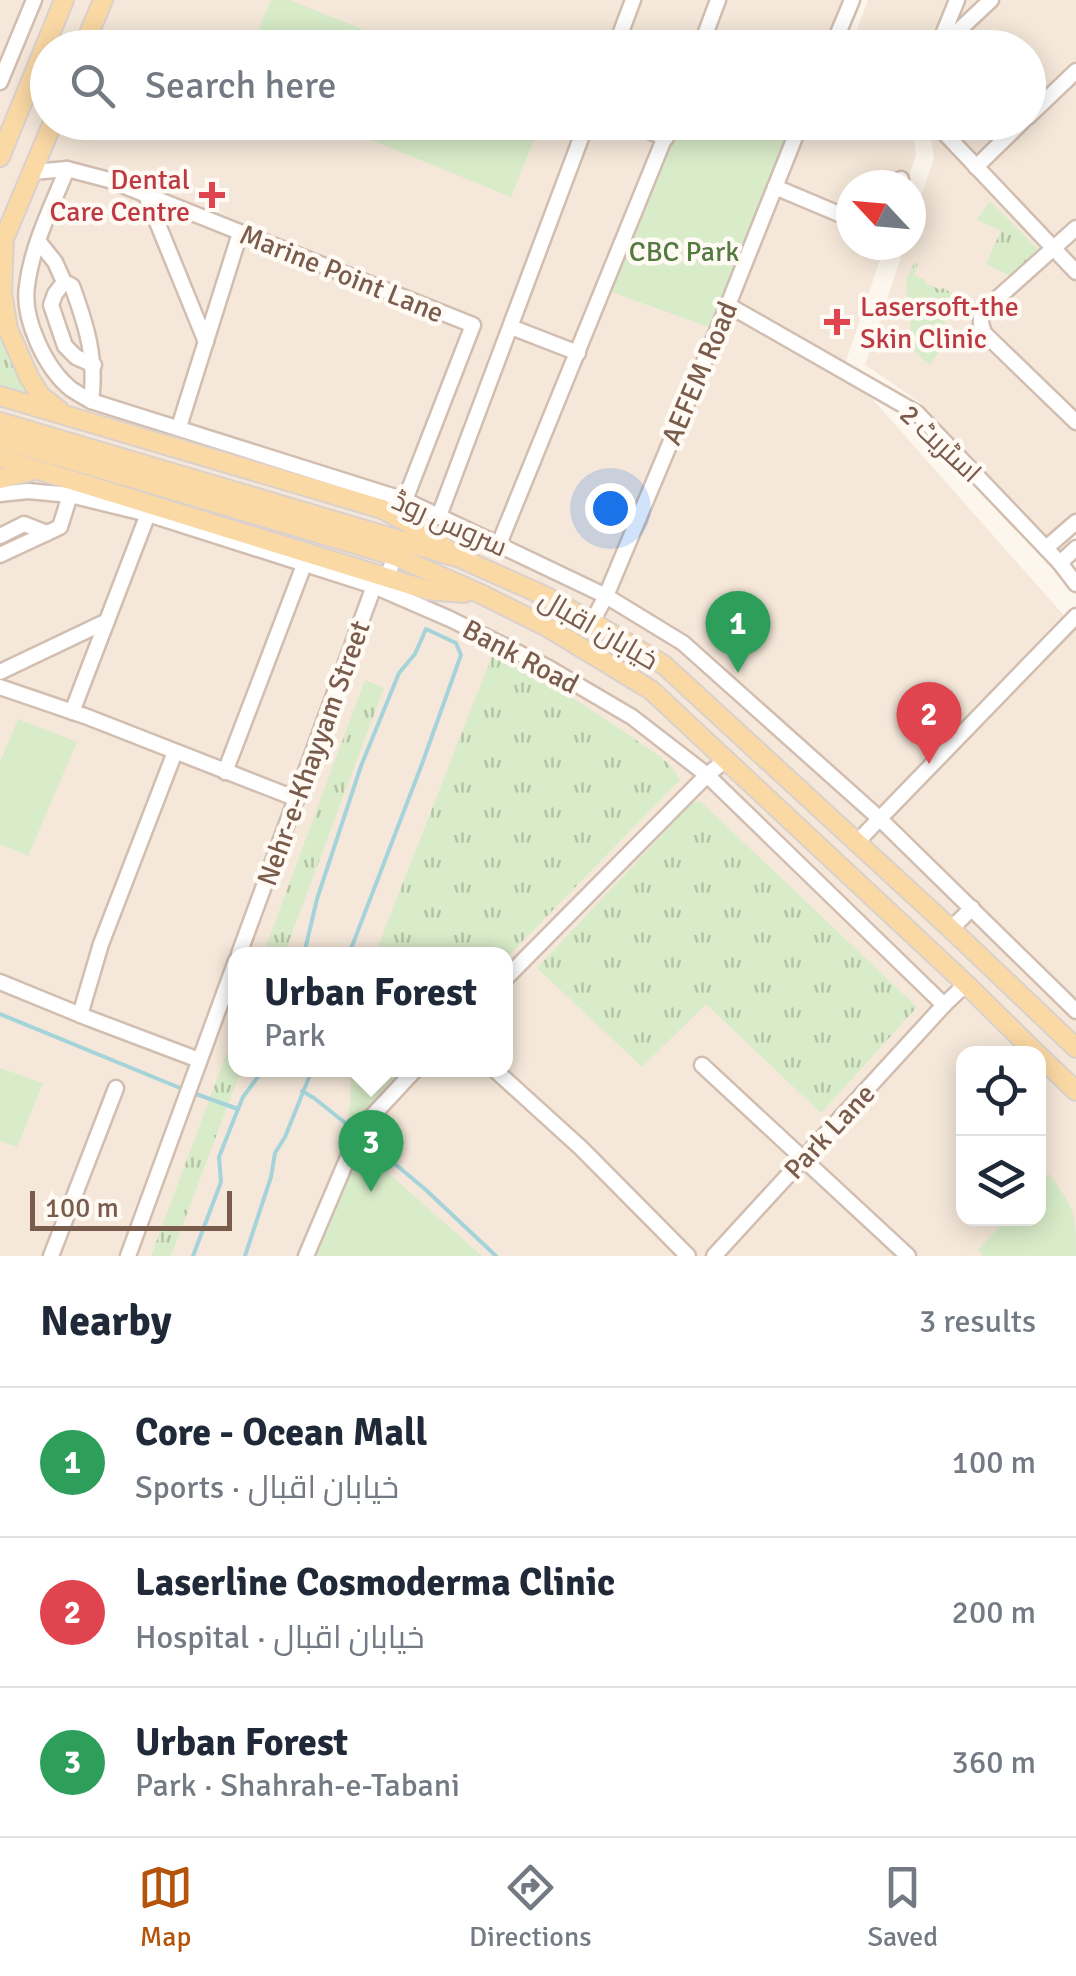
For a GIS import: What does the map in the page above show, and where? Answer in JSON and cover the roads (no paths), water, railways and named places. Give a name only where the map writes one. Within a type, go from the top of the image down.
[{"type":"main road","points":[[52,30],[64,0]]},
{"type":"main road","points":[[90,30],[102,0]]},
{"type":"main road","points":[[0,157],[30,83]]},
{"type":"main road","points":[[46,140],[2,243],[2,293],[8,330],[28,377],[40,396],[68,418]]},
{"type":"main road","points":[[0,396],[382,509],[418,528],[460,558]]},
{"type":"main road","name":"خیابان اقبال","points":[[0,422],[460,558],[592,622],[664,665],[1076,1048]]},
{"type":"main road","name":"خیابان اقبال","points":[[0,438],[395,556],[549,628],[652,690],[1030,1046]]},
{"type":"main road","points":[[0,458],[381,582],[483,595]]},
{"type":"main road","points":[[0,479],[35,470]]},
{"type":"main road","name":"خیابان اقبال","points":[[1046,1062],[1076,1092]]},
{"type":"street","points":[[0,82],[34,0]]},
{"type":"street","points":[[622,30],[633,0]]},
{"type":"street","points":[[707,30],[718,0]]},
{"type":"street","points":[[840,30],[852,0]]},
{"type":"street","points":[[945,30],[957,0]]},
{"type":"street","points":[[959,30],[992,0]]},
{"type":"street","points":[[1046,99],[1076,71]]},
{"type":"street","points":[[440,516],[580,140]]},
{"type":"street","points":[[499,544],[665,140]]},
{"type":"street","name":"AEFEM Road","points":[[592,622],[795,140]]},
{"type":"street","points":[[951,140],[1076,272]]},
{"type":"street","points":[[976,167],[1004,140]]},
{"type":"street","points":[[39,242],[64,282],[72,286],[88,328],[94,365],[91,401],[70,388],[46,358],[33,330],[26,288],[39,242],[67,169]]},
{"type":"street","name":"Marine Point Lane","points":[[33,172],[67,169],[109,180],[473,325],[405,500]]},
{"type":"street","points":[[776,188],[836,213]]},
{"type":"street","points":[[146,195],[206,342]]},
{"type":"street","points":[[1076,228],[981,312],[984,332],[1076,422]]},
{"type":"street","points":[[179,427],[240,233]]},
{"type":"street","points":[[64,282],[52,305],[65,346],[76,357],[94,365]]},
{"type":"street","points":[[2,293],[26,288]]},
{"type":"street","name":"اسٹریٹ 2","points":[[728,305],[916,413],[1076,584]]},
{"type":"street","points":[[511,327],[578,353]]},
{"type":"street","name":"سروس روڈ","points":[[91,401],[405,500],[606,596],[684,643],[880,819],[1076,1011]]},
{"type":"street","name":"Bank Road","points":[[0,494],[28,491],[70,495],[148,514],[304,565],[381,582],[547,667],[632,718],[707,775],[944,1005]]},
{"type":"street","points":[[0,555],[60,527],[70,495]]},
{"type":"street","points":[[72,712],[148,514]]},
{"type":"street","points":[[1046,548],[1076,522]]},
{"type":"street","points":[[0,536],[24,524],[47,533]]},
{"type":"street","points":[[1060,563],[1076,548]]},
{"type":"street","name":"Nehr-e-Khayyam Street","points":[[241,947],[381,582],[395,556]]},
{"type":"street","points":[[225,772],[304,565]]},
{"type":"street","points":[[857,842],[1076,616]]},
{"type":"street","points":[[0,672],[107,621]]},
{"type":"street","points":[[2,693],[72,712],[296,799]]},
{"type":"street","points":[[80,1015],[101,944],[175,752]]},
{"type":"street","points":[[513,971],[727,759]]},
{"type":"street","points":[[951,929],[972,908]]},
{"type":"street","points":[[0,982],[199,1060]]},
{"type":"street","name":"Nehr-e-Khayyam Street","points":[[128,1256],[228,982]]},
{"type":"street","name":"Park Lane","points":[[714,1256],[966,984]]},
{"type":"street","points":[[702,1065],[908,1256]]},
{"type":"street","points":[[306,1256],[360,1129],[408,1077]]},
{"type":"street","points":[[503,1077],[581,1148],[688,1256]]},
{"type":"street","points":[[50,1256],[116,1088]]},
{"type":"waterway","points":[[306,947],[317,899],[361,766],[399,673],[415,654],[426,629],[456,643],[461,655],[352,947]]},
{"type":"waterway","points":[[0,1014],[238,1109]]},
{"type":"waterway","points":[[193,1256],[221,1182],[219,1157],[243,1097],[258,1077]]},
{"type":"waterway","points":[[245,1256],[275,1153],[309,1077]]},
{"type":"waterway","points":[[302,1091],[354,1130]]},
{"type":"waterway","points":[[362,1136],[496,1256]]},
{"type":"place","name":"Dental Care Centre","points":[[212,195]]},
{"type":"place","name":"Lasersoft-the Skin Clinic","points":[[837,322]]},
{"type":"place","name":"Core - Ocean Mall","points":[[738,673]]},
{"type":"place","name":"Laserline Cosmoderma Clinic","points":[[929,764]]},
{"type":"place","name":"Urban Forest","points":[[371,1192]]},
{"type":"park label","name":"CBC Park","points":[[684,251]]}]
